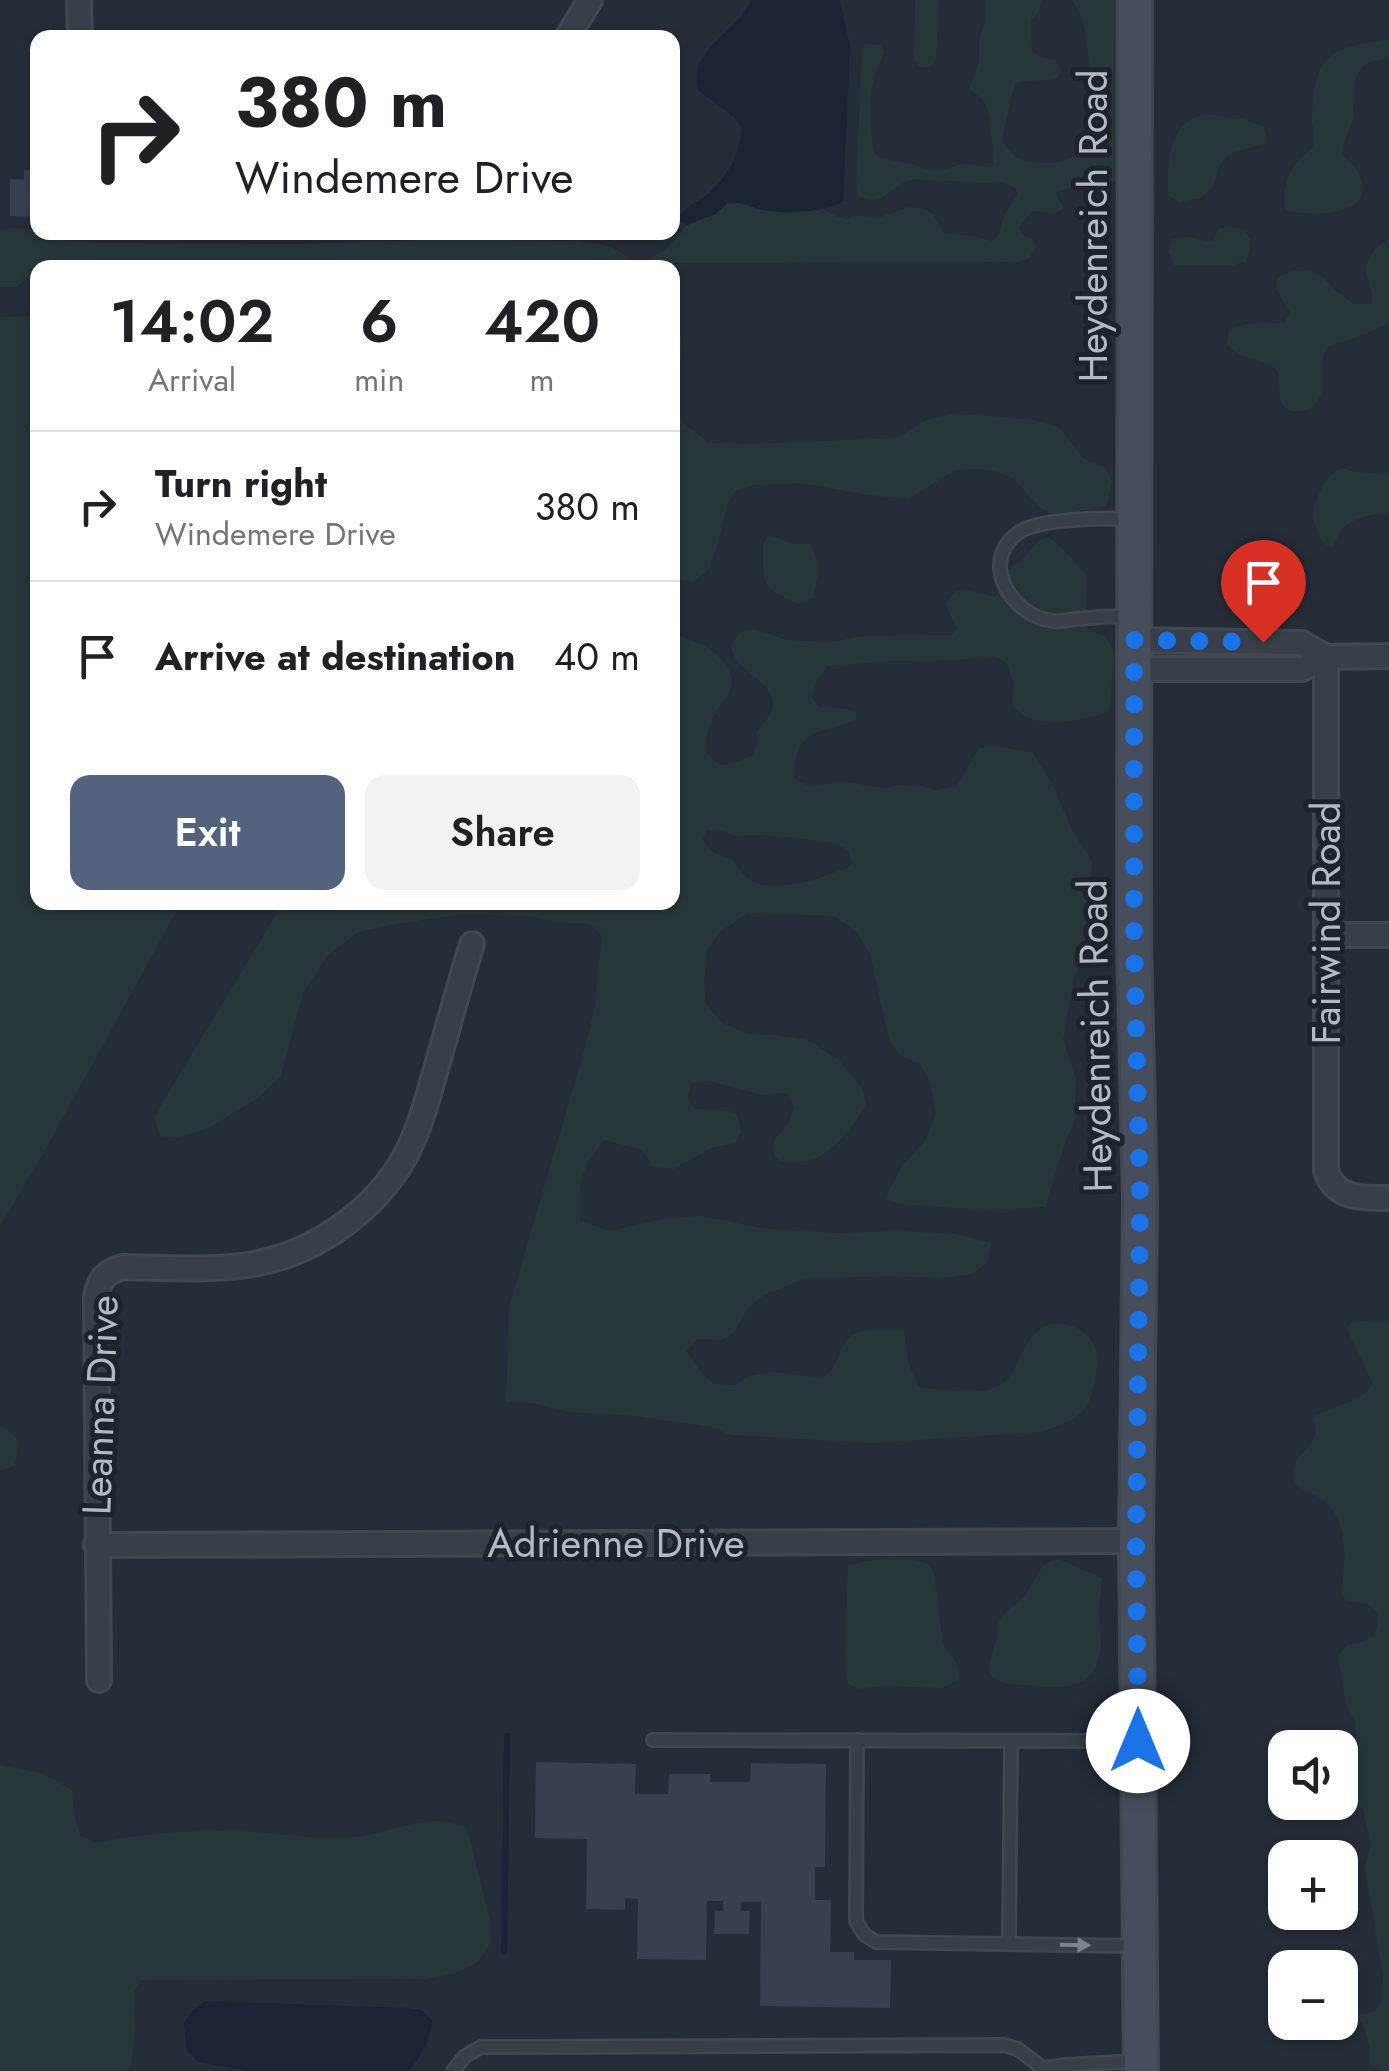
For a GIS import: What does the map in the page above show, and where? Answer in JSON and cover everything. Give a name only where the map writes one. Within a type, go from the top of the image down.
[{"type":"street","points":[[80,0],[80,30]]},
{"type":"street","points":[[572,30],[590,0]]},
{"type":"street","name":"Heydenreich Road","points":[[1135,0],[1134,940],[1140,1202],[1136,1542],[1141,2066]]},
{"type":"street","points":[[1134,641],[1302,643],[1326,656],[1389,656]]},
{"type":"street","name":"Fairwind Road","points":[[1326,656],[1326,1172],[1333,1187],[1342,1193],[1389,1198]]},
{"type":"street","points":[[1326,935],[1389,935]]},
{"type":"street","name":"Leanna Drive","points":[[98,1680],[98,1284],[104,1275],[124,1267],[203,1268],[256,1264],[281,1257],[316,1242],[368,1204],[394,1174],[412,1144],[472,944]]},
{"type":"street","name":"Adrienne Drive","points":[[96,1545],[1136,1542]]},
{"type":"lane","points":[[1134,641],[1024,611],[1000,578],[1000,560],[1005,544],[1022,530],[1086,518],[1135,519]]},
{"type":"lane","points":[[653,1740],[1138,1741]]},
{"type":"lane","points":[[857,1740],[856,1920],[864,1934],[876,1942],[1140,1946]]},
{"type":"lane","points":[[1010,1944],[1011,1741]]},
{"type":"lane","points":[[453,2071],[465,2056],[481,2047],[1004,2045],[1018,2049],[1045,2070],[1066,2065],[1141,2066]]},
{"type":"shaded area","points":[[915,0],[939,0],[936,57],[927,67],[914,61]]},
{"type":"shaded area","points":[[986,0],[1041,0],[1039,12],[1031,21],[1032,51],[1055,60],[1061,71],[1058,78],[1016,83],[1002,141],[1021,159],[1058,162],[1083,146],[1093,116],[1086,36],[1072,0],[1119,0],[1119,177],[1106,185],[1056,193],[1064,207],[1057,213],[1032,211],[1019,227],[1037,247],[1028,259],[680,263],[650,260],[674,240],[680,240],[687,225],[715,214],[728,203],[746,203],[769,211],[823,209],[848,219],[854,215],[878,218],[908,207],[921,208],[932,213],[944,233],[992,241],[1018,193],[1003,182],[914,179],[875,200],[858,196],[856,183],[865,44],[880,45],[884,51],[870,99],[875,154],[934,170],[963,164],[994,166],[986,105],[969,88],[979,61],[979,39],[986,21]]},
{"type":"shaded area","points":[[1389,39],[1389,59],[1366,64],[1357,77],[1353,116],[1343,148],[1342,154],[1358,172],[1363,187],[1360,198],[1340,211],[1311,214],[1285,210],[1289,177],[1313,144],[1314,96],[1322,67],[1340,51]]},
{"type":"shaded area","points":[[1202,114],[1248,120],[1264,127],[1267,143],[1229,154],[1220,165],[1212,188],[1201,198],[1179,202],[1168,195],[1172,147],[1182,128]]},
{"type":"shaded area","points":[[30,229],[30,240],[102,243],[578,241],[613,248],[633,260],[30,260],[30,277],[16,287],[0,287],[0,230]]},
{"type":"shaded area","points":[[1218,229],[1243,230],[1251,240],[1247,261],[1233,265],[1174,265],[1168,251],[1172,239],[1214,241]]},
{"type":"shaded area","points":[[1389,238],[1389,323],[1327,347],[1319,400],[1308,409],[1289,410],[1281,402],[1275,369],[1233,350],[1227,344],[1229,329],[1246,324],[1284,323],[1290,312],[1276,289],[1277,278],[1291,271],[1308,270],[1323,277],[1354,304],[1371,304],[1365,267],[1374,250]]},
{"type":"shaded area","points":[[30,316],[30,910],[177,910],[0,1226],[0,317]]},
{"type":"shaded area","points":[[680,414],[682,422],[709,443],[750,444],[897,438],[927,420],[951,414],[1034,420],[1059,427],[1084,459],[1106,468],[1112,481],[1107,506],[1054,515],[1040,508],[1014,479],[976,469],[955,470],[909,499],[801,483],[755,485],[735,491],[708,570],[693,582],[681,580]]},
{"type":"shaded area","points":[[1342,468],[1389,474],[1389,514],[1370,515],[1349,523],[1340,531],[1333,547],[1320,538],[1313,511],[1326,481]]},
{"type":"shaded area","points":[[769,535],[793,544],[810,544],[818,570],[812,598],[799,604],[770,588],[763,568],[763,548]]},
{"type":"shaded area","points":[[1048,537],[1086,574],[1087,628],[1106,637],[1115,653],[1109,711],[1068,721],[1045,722],[1026,717],[1012,706],[1014,684],[1006,662],[994,656],[828,666],[817,680],[812,698],[820,707],[856,713],[856,720],[820,731],[804,741],[794,778],[808,786],[846,782],[936,790],[957,786],[978,749],[996,746],[1033,753],[1054,787],[1072,830],[1092,861],[1088,947],[1074,978],[1063,1039],[1076,1079],[1074,1125],[1045,1207],[987,1210],[900,1204],[884,1199],[903,1165],[924,1142],[936,1115],[930,1082],[920,1064],[899,1055],[889,1039],[870,955],[857,932],[834,916],[748,913],[721,931],[707,950],[706,1004],[722,1023],[748,1034],[807,1040],[838,1059],[862,1088],[866,1105],[841,1139],[825,1153],[807,1161],[782,1162],[775,1157],[774,1144],[794,1108],[787,1093],[762,1095],[709,1081],[692,1083],[688,1097],[694,1109],[737,1114],[741,1132],[736,1143],[711,1148],[674,1169],[653,1167],[642,1150],[604,1140],[582,1177],[580,1220],[610,1231],[667,1218],[701,1216],[766,1229],[956,1234],[991,1243],[987,1262],[972,1274],[944,1278],[803,1279],[764,1295],[748,1308],[734,1332],[722,1340],[698,1339],[686,1351],[714,1384],[736,1385],[749,1376],[773,1372],[823,1378],[844,1344],[855,1334],[904,1330],[908,1362],[918,1387],[978,1391],[1004,1382],[1035,1333],[1056,1324],[1067,1325],[1088,1336],[1097,1359],[1087,1406],[1074,1418],[1041,1432],[874,1443],[731,1435],[712,1427],[506,1402],[509,1307],[595,1006],[602,936],[590,924],[529,916],[458,915],[358,932],[328,955],[303,993],[281,1076],[259,1097],[209,1128],[176,1138],[160,1136],[154,1117],[279,910],[680,910],[680,637],[705,646],[728,669],[731,685],[710,725],[705,753],[720,765],[736,763],[752,756],[758,742],[756,733],[771,713],[773,703],[764,685],[733,655],[733,644],[740,632],[755,629],[786,640],[830,642],[865,636],[951,635],[957,629],[946,603],[955,591],[995,597],[1005,573],[1039,540]],"holes":[[[707,830],[721,830],[733,836],[766,835],[831,842],[848,850],[852,864],[806,882],[779,886],[756,883],[733,860],[715,853],[703,838]]]},
{"type":"shaded area","points":[[1351,1322],[1389,1322],[1389,2070],[1369,2063],[1370,2047],[1362,2022],[1358,2022],[1358,2014],[1375,2011],[1381,2003],[1383,1976],[1365,1867],[1371,1843],[1363,1809],[1358,1806],[1358,1730],[1346,1704],[1338,1656],[1347,1645],[1371,1638],[1377,1629],[1378,1613],[1368,1604],[1347,1601],[1341,1595],[1344,1559],[1339,1524],[1327,1503],[1297,1485],[1293,1474],[1297,1460],[1315,1436],[1313,1418],[1354,1400],[1373,1384],[1347,1329]]},
{"type":"shaded area","points":[[0,1426],[19,1441],[15,1465],[0,1472]]},
{"type":"shaded area","points":[[878,1559],[927,1563],[934,1573],[942,1637],[959,1671],[959,1679],[942,1688],[857,1689],[848,1684],[848,1565]]},
{"type":"shaded area","points":[[1052,1560],[1061,1560],[1101,1578],[1098,1659],[1092,1673],[1070,1686],[1007,1684],[993,1676],[989,1667],[1000,1621]]},
{"type":"shaded area","points":[[0,1765],[42,1773],[72,1790],[80,1835],[95,1843],[195,1831],[343,1838],[439,1821],[467,1828],[490,1921],[491,1942],[478,1962],[457,1973],[425,1979],[141,1980],[134,1992],[135,2033],[131,2067],[126,2071],[0,2071]]},
{"type":"water","points":[[751,0],[840,0],[850,46],[843,201],[825,208],[790,212],[728,203],[715,214],[687,225],[680,216],[722,179],[735,157],[742,129],[734,117],[698,90],[700,63]]},
{"type":"water","points":[[205,2001],[409,2008],[422,2010],[432,2021],[425,2048],[409,2071],[249,2071],[198,2062],[187,2051],[184,2023]]},
{"type":"building","points":[[24,170],[30,170],[30,217],[10,216],[10,179],[24,180]]},
{"type":"building","points":[[536,1762],[636,1764],[635,1794],[668,1794],[669,1774],[710,1774],[710,1782],[750,1782],[751,1763],[826,1764],[825,1867],[815,1867],[815,1900],[831,1900],[830,1952],[854,1952],[854,1960],[891,1960],[890,2008],[760,2006],[761,1902],[741,1902],[741,1911],[750,1911],[749,1934],[714,1934],[715,1911],[723,1911],[723,1901],[707,1901],[706,1960],[637,1959],[638,1899],[625,1898],[625,1910],[586,1909],[587,1839],[535,1838]]},
{"type":"waterway","points":[[504,1952],[507,1736]]},
{"type":"route","points":[[1138,1741],[1140,1202],[1134,940],[1134,640],[1263,642]]}]
